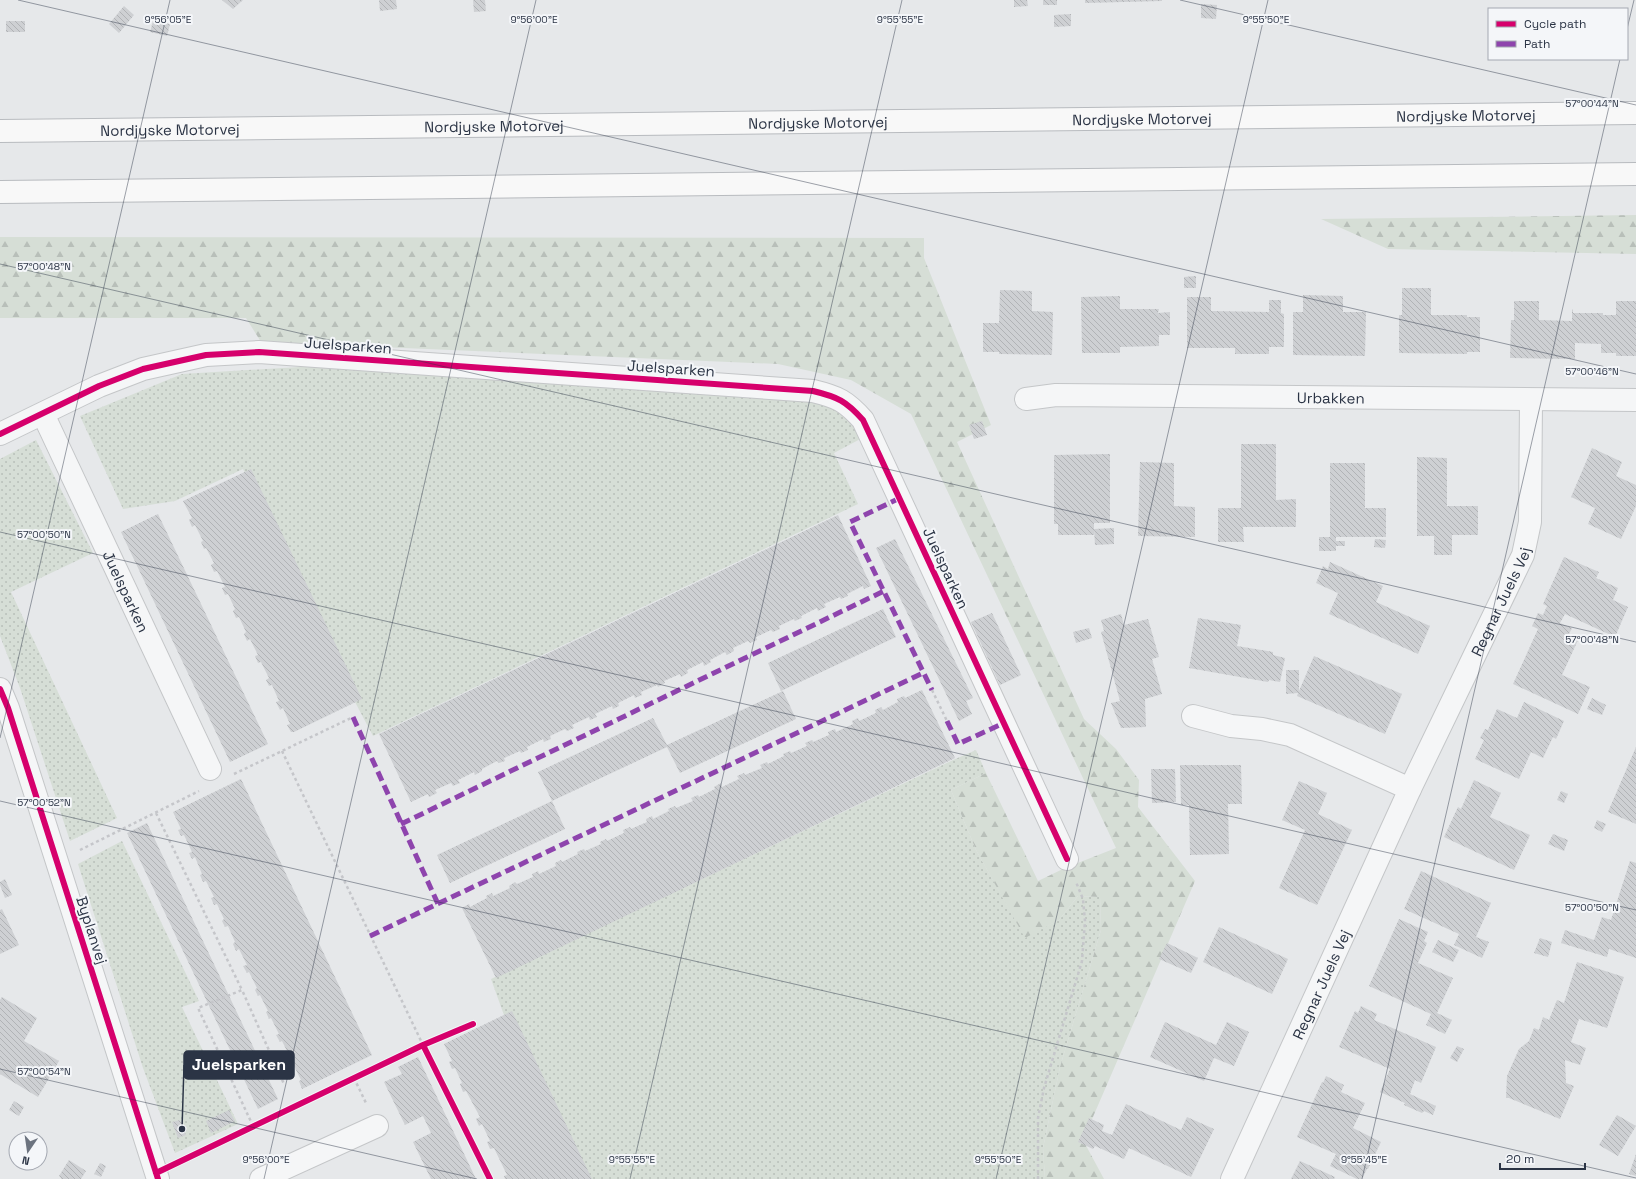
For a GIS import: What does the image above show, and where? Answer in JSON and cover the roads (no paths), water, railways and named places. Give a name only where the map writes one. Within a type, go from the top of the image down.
[{"type":"highway","name":"Nordjyske Motorvej","points":[[0,132],[1636,113]]},
{"type":"highway","points":[[0,192],[1636,174]]},
{"type":"street","name":"Juelsparken","points":[[0,434],[99,386],[143,369],[206,355],[259,352],[805,390],[834,396],[849,404],[863,420],[1067,859]]},
{"type":"street","name":"Urbakken","points":[[1026,399],[1056,395],[1636,400]]},
{"type":"street","name":"Regnar Juels Vej","points":[[1232,1179],[1410,789],[1523,555],[1530,522],[1531,400]]},
{"type":"street","name":"Juelsparken","points":[[42,414],[210,769]]},
{"type":"street","name":"Byplanvej","points":[[0,689],[8,708],[158,1179]]},
{"type":"street","points":[[1193,716],[1231,726],[1262,729],[1290,735],[1410,789]]},
{"type":"street","points":[[261,1179],[372,1117]]},
{"type":"place","name":"Juelsparken","points":[[182,1129]]}]
